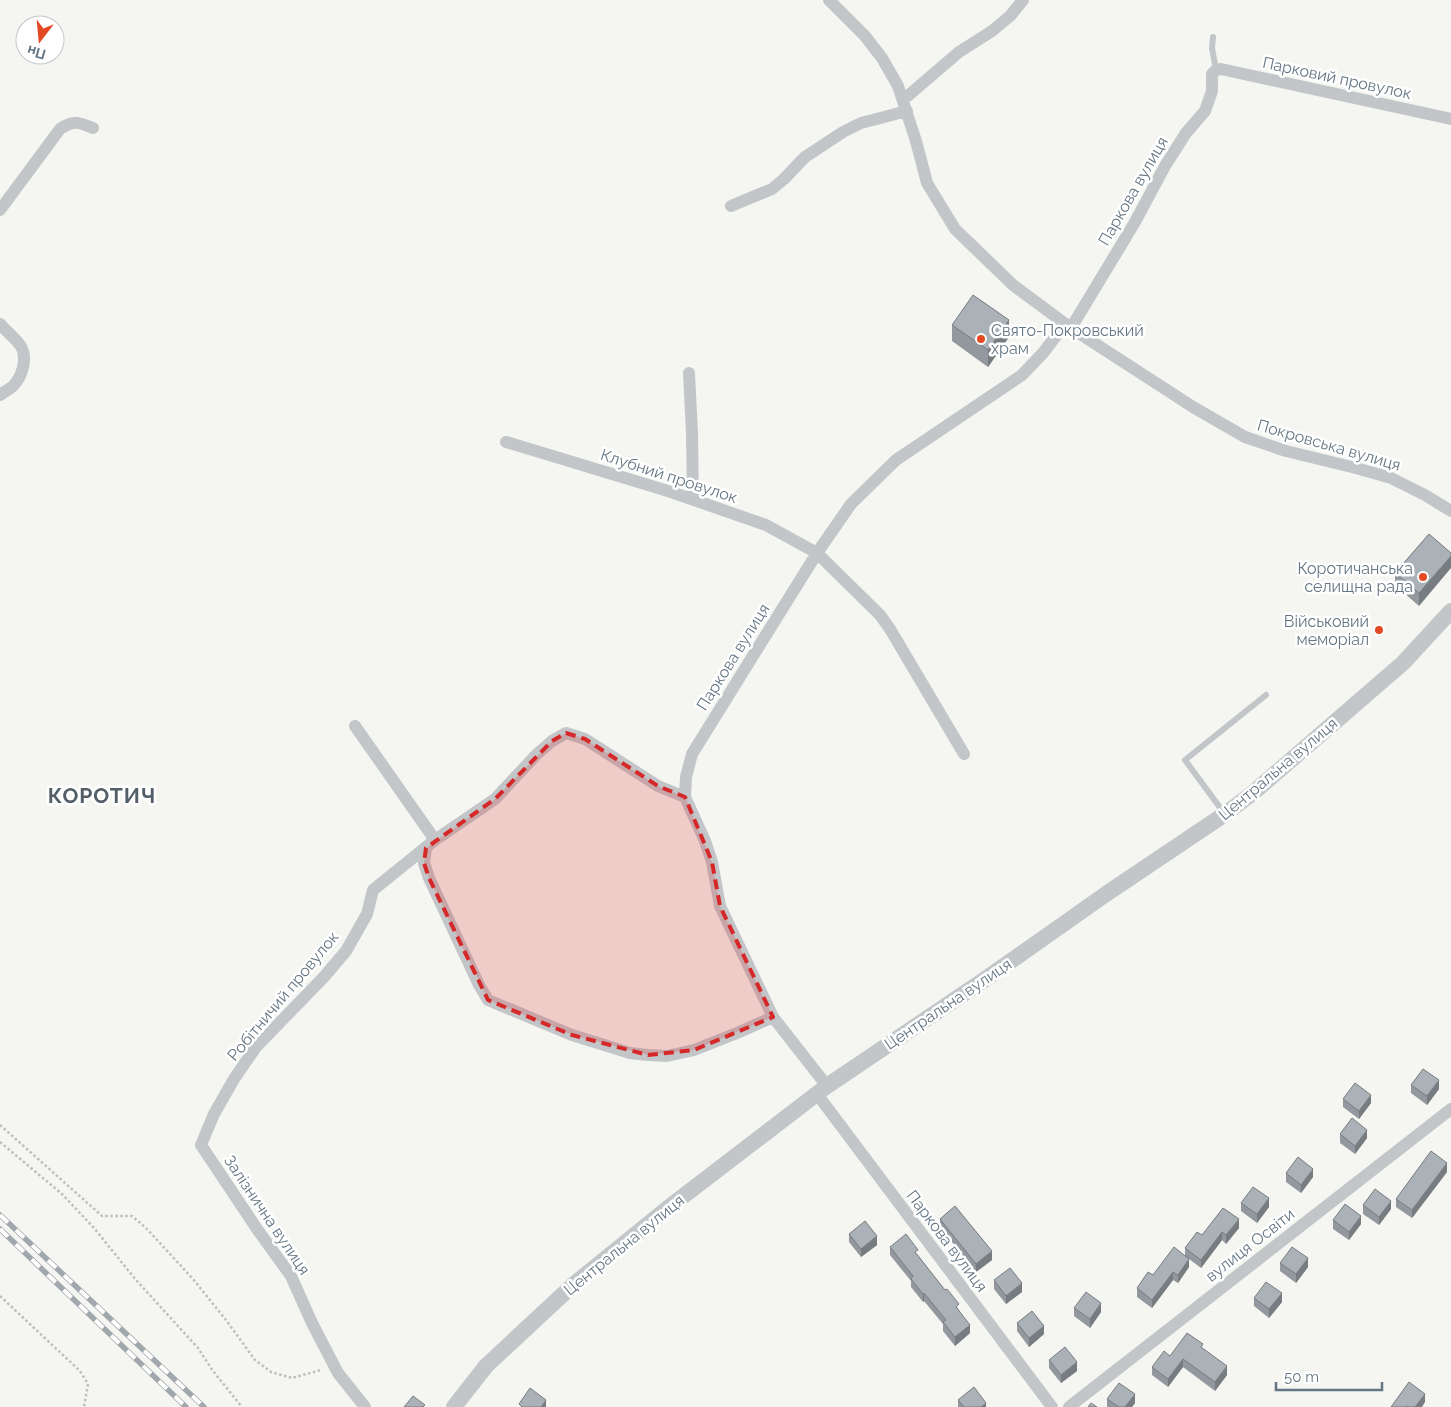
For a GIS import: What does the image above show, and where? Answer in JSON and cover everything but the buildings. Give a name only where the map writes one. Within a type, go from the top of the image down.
[{"type":"street","name":"Покровська вулиця","points":[[829,0],[865,36],[882,58],[898,86],[927,183],[955,229],[1013,286],[1068,326],[1193,407],[1245,438],[1286,451],[1391,478],[1426,495],[1451,511]]},
{"type":"street","points":[[731,206],[772,189],[805,157],[843,132],[905,105],[959,52],[992,32],[1010,16],[1023,0]]},
{"type":"street","name":"Парковий провулок","points":[[1216,70],[1220,69],[1451,119]]},
{"type":"street","name":"Паркова вулиця","points":[[1052,1407],[822,1090],[773,1017],[720,906],[712,862],[705,841],[685,797],[686,778],[692,754],[816,553],[851,504],[896,460],[1022,375],[1068,326],[1135,222],[1165,166],[1186,133],[1205,111],[1212,91],[1212,74],[1216,70]]},
{"type":"street","points":[[0,210],[60,129],[69,123],[78,122],[93,128]]},
{"type":"street","points":[[0,324],[21,346],[23,354],[22,371],[14,386],[0,395]]},
{"type":"street","points":[[689,373],[693,500]]},
{"type":"street","name":"Клубний провулок","points":[[506,442],[693,500],[766,525],[816,553],[880,616],[890,629],[964,754]]},
{"type":"street","name":"Центральна вулиця","points":[[454,1407],[486,1366],[573,1285],[673,1204],[822,1090],[1225,814],[1254,792],[1403,664],[1451,611]]},
{"type":"street","points":[[355,726],[430,844],[424,863],[429,878],[488,1000],[572,1035],[630,1053],[648,1055],[667,1056],[694,1050],[773,1017]]},
{"type":"street","name":"Робітничий провулок","points":[[201,1145],[214,1114],[234,1079],[256,1047],[323,978],[346,951],[366,914],[373,890],[430,844],[495,799],[536,755],[552,741],[566,733],[585,738],[658,786],[685,797]]},
{"type":"street","name":"вулиця Освіти","points":[[1069,1407],[1451,1109]]},
{"type":"street","name":"Залізнична вулиця","points":[[201,1145],[291,1276],[312,1323],[338,1373],[365,1407]]},
{"type":"lane","points":[[1213,37],[1212,48],[1216,70]]},
{"type":"lane","points":[[1225,814],[1185,760],[1266,695]]},
{"type":"path","points":[[0,1125],[102,1216],[132,1216],[146,1228],[193,1279],[226,1320],[254,1360],[271,1372],[292,1378],[320,1369],[338,1373]]},
{"type":"path","points":[[0,1142],[62,1194],[94,1228],[136,1280],[198,1348],[212,1371],[242,1407]]},
{"type":"path","points":[[0,1296],[80,1371],[88,1384],[84,1407]]},
{"type":"highlighted area","points":[[566,733],[585,739],[658,786],[685,797],[712,862],[720,906],[773,1017],[694,1050],[648,1055],[572,1035],[488,1000],[429,878],[424,863],[426,848],[495,799],[552,741]]},
{"type":"railway","points":[[0,1215],[204,1407]]},
{"type":"railway","points":[[0,1229],[186,1407]]},
{"type":"place","name":"Свято-Покровський храм","points":[[981,339]]},
{"type":"place","name":"Коротичанська селищна рада","points":[[1423,577]]},
{"type":"place","name":"Військовий меморіал","points":[[1379,630]]},
{"type":"district","name":"КОРОТИЧ","points":[[102,795]]}]
